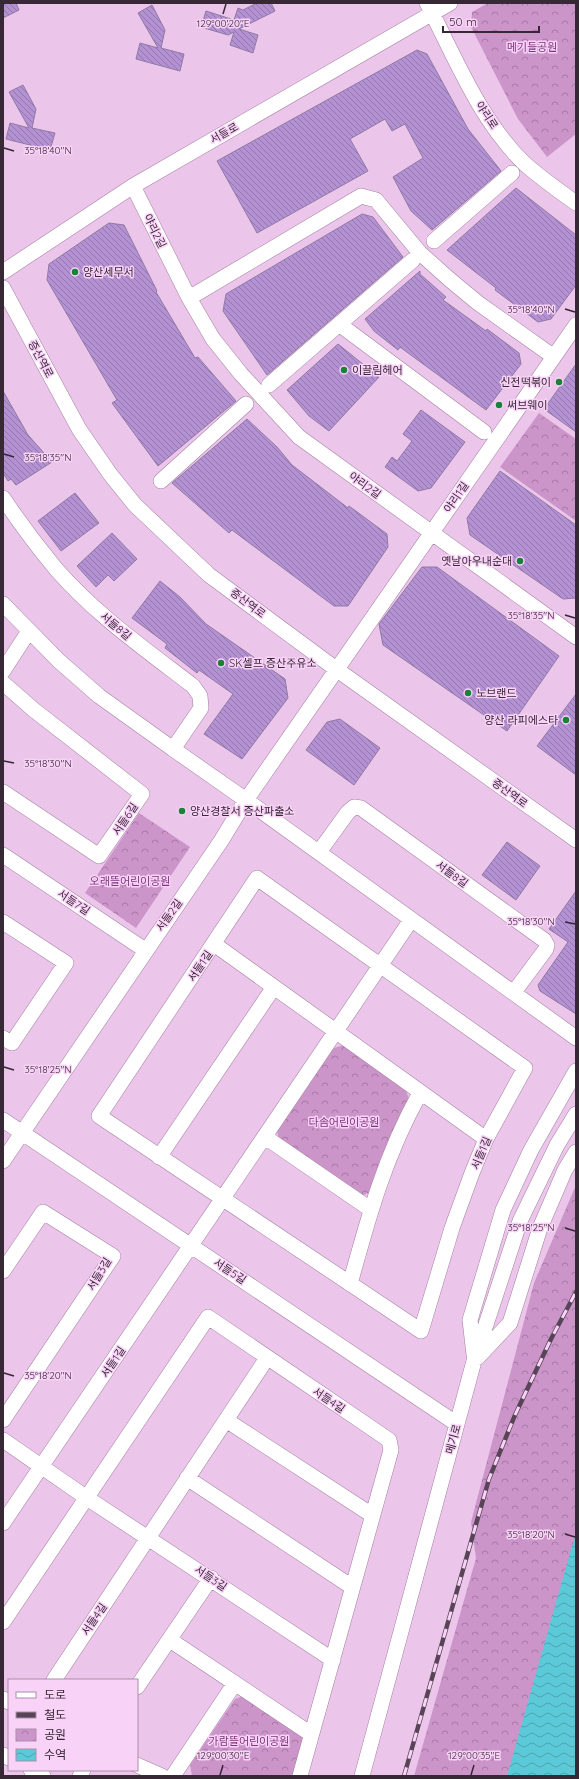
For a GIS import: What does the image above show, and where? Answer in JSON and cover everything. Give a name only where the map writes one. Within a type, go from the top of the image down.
[{"type":"street","name":"서들로","points":[[3,272],[133,186],[429,8],[450,3]]},
{"type":"street","name":"야리로","points":[[429,8],[475,97],[500,136],[525,164],[576,203]]},
{"type":"street","points":[[434,241],[512,173]]},
{"type":"street","name":"야리2길","points":[[133,186],[188,298],[217,345],[258,394],[298,436],[576,637]]},
{"type":"street","points":[[188,298],[361,196],[376,200],[420,253],[449,279],[478,303],[554,357]]},
{"type":"street","points":[[269,385],[413,260]]},
{"type":"street","name":"증산역로","points":[[3,288],[79,429],[110,474],[135,505],[209,574],[336,669],[576,840]]},
{"type":"street","points":[[339,324],[484,432]]},
{"type":"street","name":"야리1길","points":[[336,669],[576,325]]},
{"type":"street","points":[[161,481],[246,404]]},
{"type":"street","name":"서들8길","points":[[3,498],[21,524],[57,570],[108,619],[193,686],[200,696],[201,708],[173,749]]},
{"type":"street","points":[[3,604],[59,661],[99,696],[514,992],[576,1038]]},
{"type":"street","points":[[3,670],[29,631]]},
{"type":"street","name":"서들2길","points":[[3,1161],[336,669]]},
{"type":"street","name":"서들6길","points":[[3,682],[34,710],[142,794],[100,856],[3,792]]},
{"type":"street","name":"서들8길","points":[[318,852],[348,812],[354,807],[361,808],[544,940],[547,945],[546,949],[514,992]]},
{"type":"street","name":"서들7길","points":[[3,855],[145,950]]},
{"type":"street","name":"서들1길","points":[[257,878],[525,1068],[486,1139],[452,1228],[421,1331],[99,1116],[214,944],[257,878]]},
{"type":"street","name":"서들1길","points":[[3,1524],[411,920]]},
{"type":"street","points":[[3,922],[66,963],[12,1043],[3,1038]]},
{"type":"street","points":[[214,944],[486,1139]]},
{"type":"street","points":[[159,1157],[274,987]]},
{"type":"street","points":[[474,1361],[470,1320],[503,1210],[531,1150],[576,1071]]},
{"type":"street","points":[[350,1284],[370,1209],[391,1152],[405,1120],[420,1093]]},
{"type":"street","name":"메기로","points":[[362,1776],[474,1361],[520,1221],[557,1145],[576,1114]]},
{"type":"street","name":"서들5길","points":[[3,1120],[457,1424]]},
{"type":"street","points":[[265,1137],[370,1209]]},
{"type":"street","points":[[474,1361],[510,1322],[540,1228],[565,1170],[576,1152]]},
{"type":"street","name":"서들3길","points":[[3,1271],[43,1212],[113,1256],[3,1420]]},
{"type":"street","points":[[3,1622],[208,1317],[267,1358]]},
{"type":"street","name":"서들4길","points":[[55,1679],[267,1358],[389,1440],[391,1450],[300,1776]]},
{"type":"street","points":[[226,1420],[372,1515]]},
{"type":"street","name":"서들3길","points":[[3,1440],[43,1466],[87,1498],[211,1578],[333,1660]]},
{"type":"street","points":[[187,1478],[352,1586]]},
{"type":"street","points":[[138,1686],[211,1578]]},
{"type":"street","points":[[170,1640],[312,1734]]},
{"type":"street","points":[[173,1776],[235,1683]]},
{"type":"street","points":[[138,1765],[162,1776]]},
{"type":"street","points":[[33,1771],[43,1776]]},
{"type":"green space","name":"메기들공원","points":[[488,3],[576,3],[576,134],[547,157],[518,119],[471,27],[472,12]]},
{"type":"green space","points":[[539,413],[576,439],[576,521],[500,467]]},
{"type":"green space","name":"오래뜰어린이공원","points":[[139,813],[190,847],[136,928],[85,893]]},
{"type":"green space","name":"다솜어린이공원","points":[[344,1045],[405,1088],[409,1099],[378,1167],[371,1192],[361,1196],[279,1140],[277,1131],[334,1048]]},
{"type":"green space","points":[[576,1185],[576,1776],[414,1776],[476,1558],[471,1522],[534,1283]]},
{"type":"green space","name":"가람뜰어린이공원","points":[[243,1696],[301,1735],[304,1743],[295,1776],[192,1776],[190,1765],[235,1699]]},
{"type":"water","points":[[576,1536],[576,1776],[507,1776],[572,1546]]},
{"type":"building","points":[[3,3],[16,3],[19,10],[3,18]]},
{"type":"building","points":[[257,3],[271,3],[275,11],[239,29],[258,35],[253,53],[230,45],[234,32],[228,35],[201,27],[206,11],[234,20],[238,8],[243,10]]},
{"type":"building","points":[[152,5],[165,30],[161,48],[184,54],[180,71],[136,59],[140,43],[158,48],[138,13]]},
{"type":"building","points":[[417,50],[427,54],[468,129],[501,171],[432,230],[411,211],[393,177],[423,158],[405,124],[392,131],[385,119],[350,139],[368,171],[257,233],[217,161]]},
{"type":"building","points":[[23,85],[36,109],[32,128],[55,133],[50,150],[6,139],[10,123],[29,128],[9,92]]},
{"type":"building","points":[[516,188],[576,235],[576,285],[551,319],[538,322],[495,290],[496,288],[447,250]]},
{"type":"building","points":[[362,214],[373,217],[403,257],[267,375],[223,311],[226,294]]},
{"type":"building","points":[[109,223],[124,225],[157,291],[156,292],[195,358],[198,357],[236,401],[158,466],[112,403],[117,400],[47,280],[49,264]]},
{"type":"building","points":[[420,271],[420,274],[446,297],[443,300],[486,331],[487,329],[519,353],[521,364],[486,410],[400,347],[398,350],[374,331],[365,319]]},
{"type":"building","points":[[338,344],[379,377],[329,431],[309,416],[287,390]]},
{"type":"building","points":[[576,364],[576,432],[544,409]]},
{"type":"building","points":[[3,391],[28,435],[52,462],[16,485],[11,479],[8,481],[3,473]]},
{"type":"building","points":[[421,410],[465,442],[431,488],[418,491],[385,467],[392,457],[397,461],[412,441],[403,434]]},
{"type":"building","points":[[247,419],[277,447],[292,465],[348,508],[349,506],[387,534],[388,547],[348,606],[334,606],[232,530],[229,533],[172,483]]},
{"type":"building","points":[[500,471],[576,525],[576,598],[563,599],[470,535],[467,518]]},
{"type":"building","points":[[75,493],[99,523],[61,551],[38,521]]},
{"type":"building","points":[[112,533],[137,559],[114,581],[108,575],[96,587],[77,566]]},
{"type":"building","points":[[422,567],[437,567],[559,656],[507,731],[383,645],[379,624]]},
{"type":"building","points":[[160,581],[180,597],[206,624],[285,679],[288,698],[242,759],[204,734],[233,694],[199,670],[197,673],[165,648],[167,644],[132,618]]},
{"type":"building","name":"양산 라피에스타","points":[[576,694],[576,775],[537,746]]},
{"type":"building","points":[[340,719],[380,748],[354,785],[306,750],[327,722]]},
{"type":"building","points":[[507,842],[540,866],[516,900],[482,875]]},
{"type":"building","points":[[576,891],[576,1014],[540,991],[538,985],[568,942],[549,929]]},
{"type":"railway","points":[[404,1776],[489,1479],[515,1415],[551,1339],[576,1292]]},
{"type":"place","name":"양산세무서","points":[[75,272]]},
{"type":"place","name":"이끌림헤어","points":[[344,370]]},
{"type":"place","name":"신전떡볶이","points":[[559,382]]},
{"type":"place","name":"써브웨이","points":[[499,405]]},
{"type":"place","name":"옛날아우내순대","points":[[520,561]]},
{"type":"place","name":"SK셀프 증산주유소","points":[[221,663]]},
{"type":"place","name":"노브랜드","points":[[468,693]]},
{"type":"place","name":"양산 라피에스타","points":[[566,720]]},
{"type":"place","name":"양산경찰서 증산파출소","points":[[182,811]]}]
